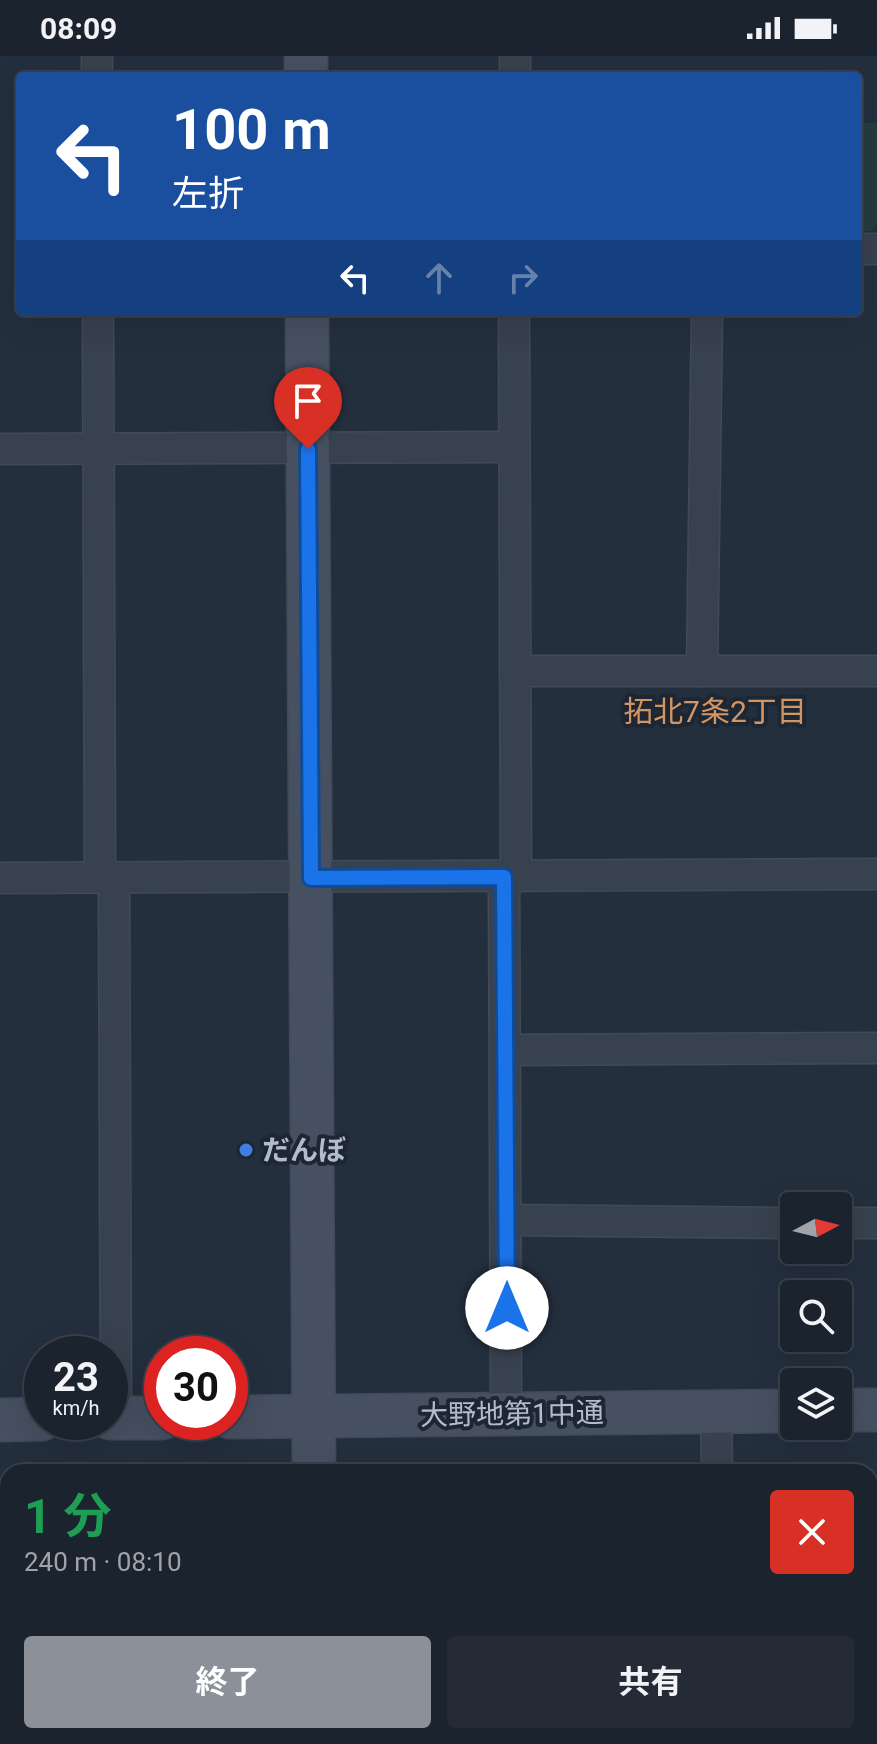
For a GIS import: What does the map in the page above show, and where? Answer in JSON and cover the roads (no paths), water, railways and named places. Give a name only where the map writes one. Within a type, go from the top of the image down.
[{"type":"street","points":[[98,316],[112,1336]]},
{"type":"street","points":[[307,316],[314,1464]]},
{"type":"street","points":[[506,1414],[507,1050],[515,671],[514,316]]},
{"type":"street","points":[[702,671],[707,316]]},
{"type":"street","points":[[0,449],[513,447]]},
{"type":"street","points":[[515,671],[877,671]]},
{"type":"street","points":[[0,878],[877,874]]},
{"type":"street","points":[[507,1050],[877,1048]]},
{"type":"street","points":[[507,1220],[780,1223]]},
{"type":"street","points":[[852,1223],[877,1223]]},
{"type":"street","points":[[852,1410],[877,1410]]},
{"type":"street","points":[[716,1411],[717,1464]]},
{"type":"street","name":"大野地第1中通","points":[[248,1417],[780,1411]]},
{"type":"street","points":[[0,1420],[24,1419]]},
{"type":"place","name":"だんぼ","points":[[246,1150]]},
{"type":"district","name":"拓北7条2丁目","points":[[715,711]]}]
